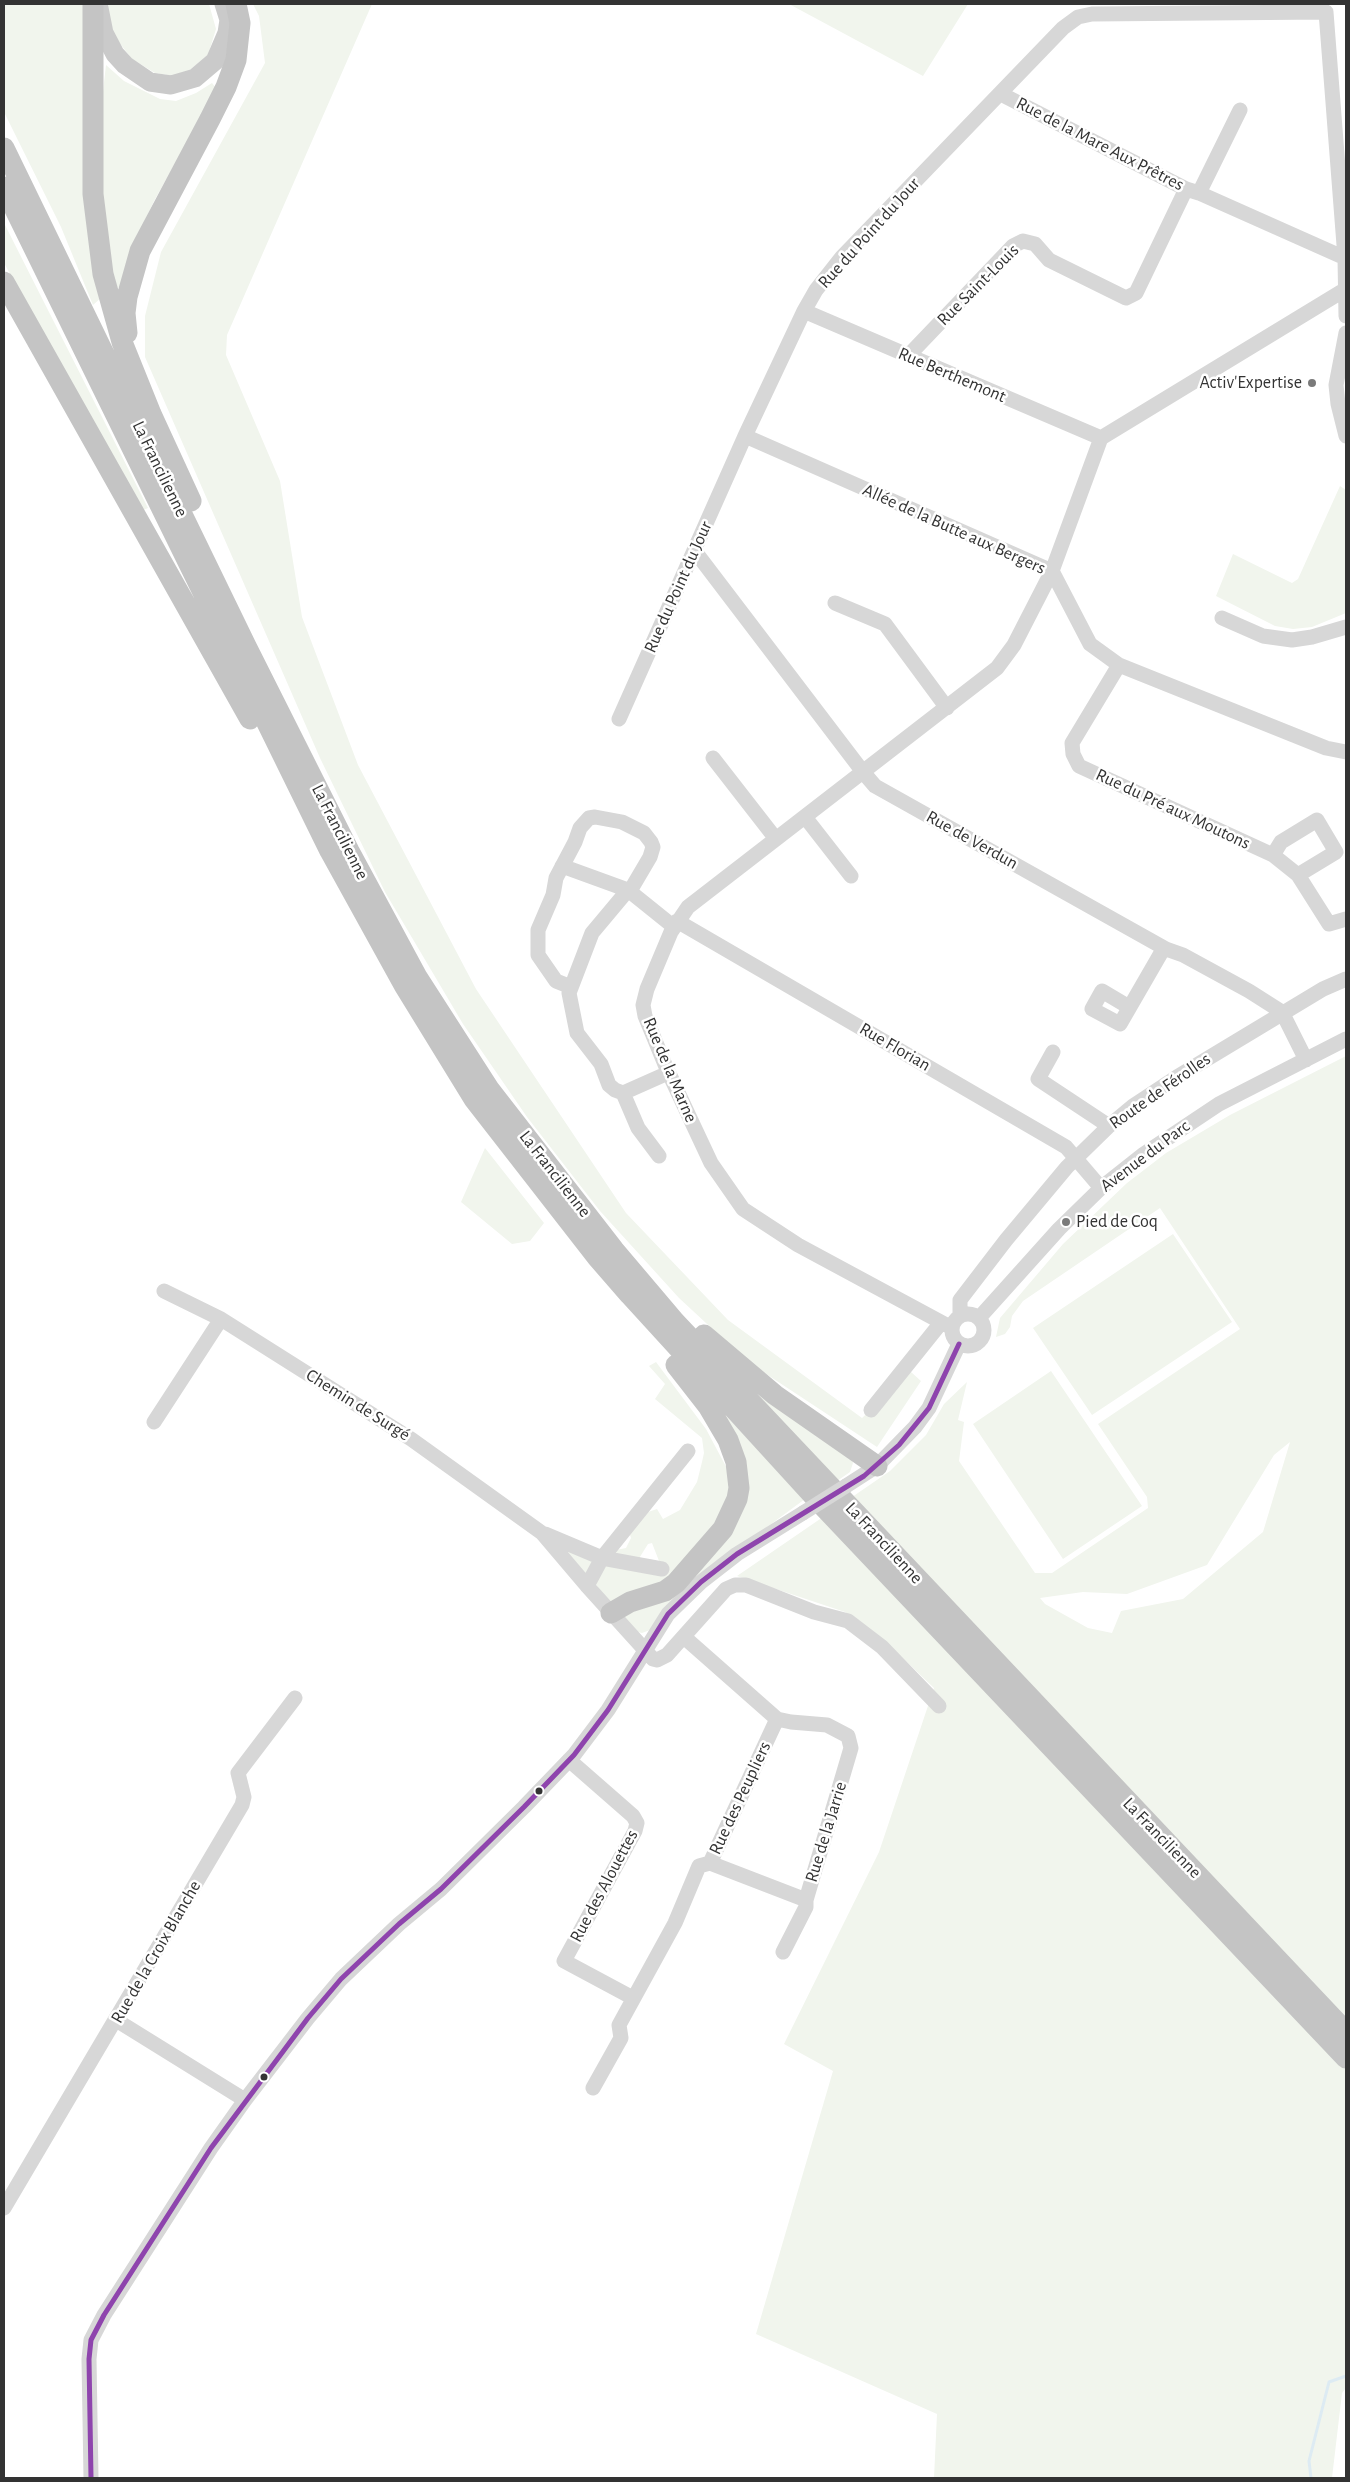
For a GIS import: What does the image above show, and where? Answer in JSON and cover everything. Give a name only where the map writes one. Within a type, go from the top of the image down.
[{"type":"highway","points":[[94,4],[93,194],[97,234],[112,308],[151,414],[246,622],[246,646]]},
{"type":"highway","points":[[132,365],[125,313],[134,267],[150,229],[226,87],[236,60],[239,39],[240,23],[236,4]]},
{"type":"highway","name":"La Francilienne","points":[[4,148],[246,646],[349,851],[417,977],[489,1089],[606,1254],[676,1322],[1346,2032]]},
{"type":"highway","name":"La Francilienne","points":[[4,187],[330,850],[404,985],[474,1099],[820,1503],[1346,2058]]},
{"type":"highway","points":[[4,282],[315,838],[330,850]]},
{"type":"highway","points":[[606,1254],[646,1276],[693,1326],[775,1396],[877,1466]]},
{"type":"highway","points":[[606,1254],[607,1281],[708,1406],[728,1440],[738,1474],[737,1499],[729,1520],[685,1574],[665,1590],[630,1602],[611,1612]]},
{"type":"main road","points":[[99,4],[104,33],[115,54],[136,74],[150,82],[170,85],[195,78],[215,61],[227,33],[228,20],[224,4]]},
{"type":"street","name":"Rue du Point du Jour","points":[[618,720],[745,436],[804,311],[828,274],[842,257],[1063,28],[1078,17],[1092,14],[1329,8]]},
{"type":"street","points":[[1329,8],[1345,258],[1346,316]]},
{"type":"street","name":"Rue de la Mare Aux Prêtres","points":[[1001,94],[1193,191],[1345,258]]},
{"type":"street","name":"Rue de la Mare Aux Prêtres","points":[[1193,191],[1240,110]]},
{"type":"street","name":"Rue Saint-Louis","points":[[908,356],[1013,246],[1023,241],[1035,244],[1049,260],[1126,298],[1136,293],[1193,191]]},
{"type":"street","points":[[1101,438],[1346,289]]},
{"type":"street","name":"Rue Berthemont","points":[[804,311],[1101,438]]},
{"type":"street","points":[[1346,333],[1336,385],[1346,436]]},
{"type":"street","name":"Allée de la Butte aux Bergers","points":[[745,436],[1052,570],[1090,644],[1119,665],[1326,748],[1346,752]]},
{"type":"street","name":"Rue de la Marne","points":[[950,1323],[798,1244],[743,1209],[711,1164],[668,1073],[653,1037],[643,1005],[647,989],[676,924],[688,907],[997,668],[1014,645],[1052,570],[1101,438]]},
{"type":"street","name":"Rue de Verdun","points":[[694,550],[875,786],[1166,949],[1183,955],[1282,1012]]},
{"type":"street","points":[[835,603],[885,624],[947,708]]},
{"type":"street","points":[[1222,618],[1262,636],[1292,640],[1312,637],[1346,627]]},
{"type":"street","name":"Rue du Pré aux Moutons","points":[[1119,665],[1072,743],[1073,754],[1079,766],[1273,855],[1298,875],[1329,924],[1346,919]]},
{"type":"street","points":[[714,758],[776,839]]},
{"type":"street","points":[[571,987],[556,981],[538,955],[538,930],[553,895],[556,878],[584,822],[595,817],[622,822],[644,833],[653,847],[650,857],[629,890],[592,933],[569,993],[577,1033],[601,1064],[609,1085],[622,1093],[638,1128],[659,1156]]},
{"type":"street","points":[[805,817],[851,876]]},
{"type":"street","points":[[1273,855],[1281,842],[1317,820],[1336,852],[1298,875]]},
{"type":"street","name":"Rue Florian","points":[[562,866],[629,890],[676,924],[1066,1147],[1101,1188]]},
{"type":"street","points":[[1129,1006],[1161,953],[1166,949]]},
{"type":"street","name":"Route de Férolles","points":[[871,1410],[950,1323],[960,1300],[1006,1240],[1075,1158],[1109,1126],[1162,1087],[1282,1012],[1323,989],[1346,979]]},
{"type":"street","points":[[1282,1012],[1306,1060]]},
{"type":"street","name":"Avenue du Parc","points":[[979,1318],[1059,1229],[1101,1188],[1144,1154],[1219,1104],[1346,1039]]},
{"type":"street","points":[[1053,1052],[1038,1079],[1109,1126]]},
{"type":"street","points":[[622,1093],[668,1073]]},
{"type":"street","name":"Chemin de Surgé","points":[[164,1291],[221,1319],[411,1439],[542,1533],[602,1558],[662,1569]]},
{"type":"street","points":[[970,1314],[979,1318],[984,1327],[980,1341],[968,1346],[958,1344],[953,1337],[950,1323],[970,1314]]},
{"type":"street","points":[[154,1422],[221,1319]]},
{"type":"street","points":[[91,2478],[89,2359],[91,2340],[104,2315],[211,2148],[308,2018],[341,1979],[399,1924],[441,1889],[569,1760],[608,1710],[668,1614],[701,1582],[737,1554],[877,1466],[899,1445],[929,1408],[958,1344]]},
{"type":"street","points":[[587,1586],[602,1558],[688,1451]]},
{"type":"street","name":"Chemin de Surgé","points":[[542,1533],[644,1650]]},
{"type":"street","points":[[644,1650],[653,1659],[658,1660],[667,1655],[726,1590],[735,1585],[746,1585],[814,1612],[848,1621],[882,1647],[939,1706]]},
{"type":"street","name":"Rue des Peupliers","points":[[593,2088],[621,2038],[619,2025],[675,1923],[699,1866],[710,1863],[777,1719],[684,1637]]},
{"type":"street","name":"Rue de la Croix Blanche","points":[[4,2208],[242,1805],[244,1797],[238,1773],[295,1698]]},
{"type":"street","name":"Rue de la Jarrie","points":[[710,1863],[806,1900],[851,1748],[848,1736],[827,1725],[777,1719]]},
{"type":"street","name":"Rue des Alouettes","points":[[569,1760],[633,1816],[637,1823],[635,1831],[564,1961],[633,1998]]},
{"type":"street","points":[[783,1952],[806,1907],[806,1900]]},
{"type":"street","points":[[116,2020],[246,2100]]},
{"type":"shaded area","points":[[4,4],[85,4],[102,297],[93,305],[61,227],[4,112]]},
{"type":"shaded area","points":[[107,4],[209,4],[216,29],[208,55],[181,77],[155,73],[132,59],[114,36]]},
{"type":"shaded area","points":[[253,4],[372,4],[227,335],[226,355],[280,481],[302,617],[358,765],[476,989],[626,1213],[728,1320],[862,1418],[911,1372],[921,1381],[877,1447],[748,1362],[679,1298],[600,1211],[527,1117],[463,1024],[385,892],[320,758],[145,357],[145,316],[161,252],[265,63],[259,16]]},
{"type":"shaded area","points":[[789,4],[968,4],[923,76]]},
{"type":"shaded area","points":[[106,65],[124,81],[160,99],[176,101],[196,93],[212,83],[217,89],[154,201],[131,250],[123,286],[114,289],[103,221],[100,118]]},
{"type":"shaded area","points":[[4,223],[148,508],[141,511],[4,263]]},
{"type":"shaded area","points":[[1340,486],[1346,490],[1346,613],[1312,627],[1293,629],[1275,626],[1216,596],[1233,554],[1292,583],[1298,579]]},
{"type":"shaded area","points":[[1346,1056],[1346,2388],[1342,2393],[1332,2478],[934,2478],[937,2414],[756,2334],[833,2071],[784,2044],[879,1852],[934,1688],[884,1640],[845,1612],[737,1576],[890,1471],[926,1435],[944,1404],[967,1382],[958,1420],[964,1422],[959,1461],[1035,1573],[1052,1573],[1148,1508],[1147,1497],[1098,1424],[1240,1329],[1160,1208],[1023,1301],[1012,1316],[1010,1327],[1005,1334],[996,1337],[1000,1318],[1063,1244],[1127,1183],[1166,1153],[1230,1115]],"holes":[[[1290,1442],[1263,1532],[1183,1599],[1121,1611],[1112,1633],[1088,1628],[1045,1604],[1040,1598],[1083,1592],[1127,1594],[1207,1565],[1274,1455]]]},
{"type":"shaded area","points":[[485,1148],[544,1223],[530,1241],[512,1244],[461,1202]]},
{"type":"shaded area","points":[[1173,1234],[1232,1322],[1092,1415],[1033,1328]]},
{"type":"shaded area","points":[[723,1357],[850,1455],[853,1463],[850,1472],[837,1481]]},
{"type":"shaded area","points":[[656,1362],[706,1429],[731,1476],[730,1507],[674,1577],[610,1603],[603,1597],[596,1584],[605,1566],[659,1561],[652,1543],[648,1544],[638,1560],[614,1555],[616,1550],[626,1548],[631,1538],[629,1532],[645,1513],[657,1509],[663,1519],[680,1510],[697,1482],[704,1453],[702,1438],[655,1399],[665,1384],[649,1366]]},
{"type":"shaded area","points":[[1051,1371],[1142,1506],[1063,1559],[973,1424]]},
{"type":"shaded area","points":[[710,1399],[805,1499],[763,1530],[650,1630],[642,1633],[634,1631],[625,1622],[625,1610],[645,1600],[739,1505]]},
{"type":"shaded area","points":[[560,1548],[588,1558],[593,1563],[585,1576]]},
{"type":"waterway","points":[[1311,2478],[1309,2461],[1329,2382],[1346,2376]]},
{"type":"transit line","points":[[91,2478],[89,2359],[91,2340],[104,2315],[211,2148],[308,2018],[341,1979],[399,1924],[441,1889],[574,1755],[608,1710],[668,1614],[701,1582],[737,1554],[864,1476],[899,1445],[929,1408],[959,1344]]},
{"type":"place","name":"Activ'Expertise","points":[[1312,383]]},
{"type":"place","name":"Pied de Coq","points":[[1066,1222]]}]
